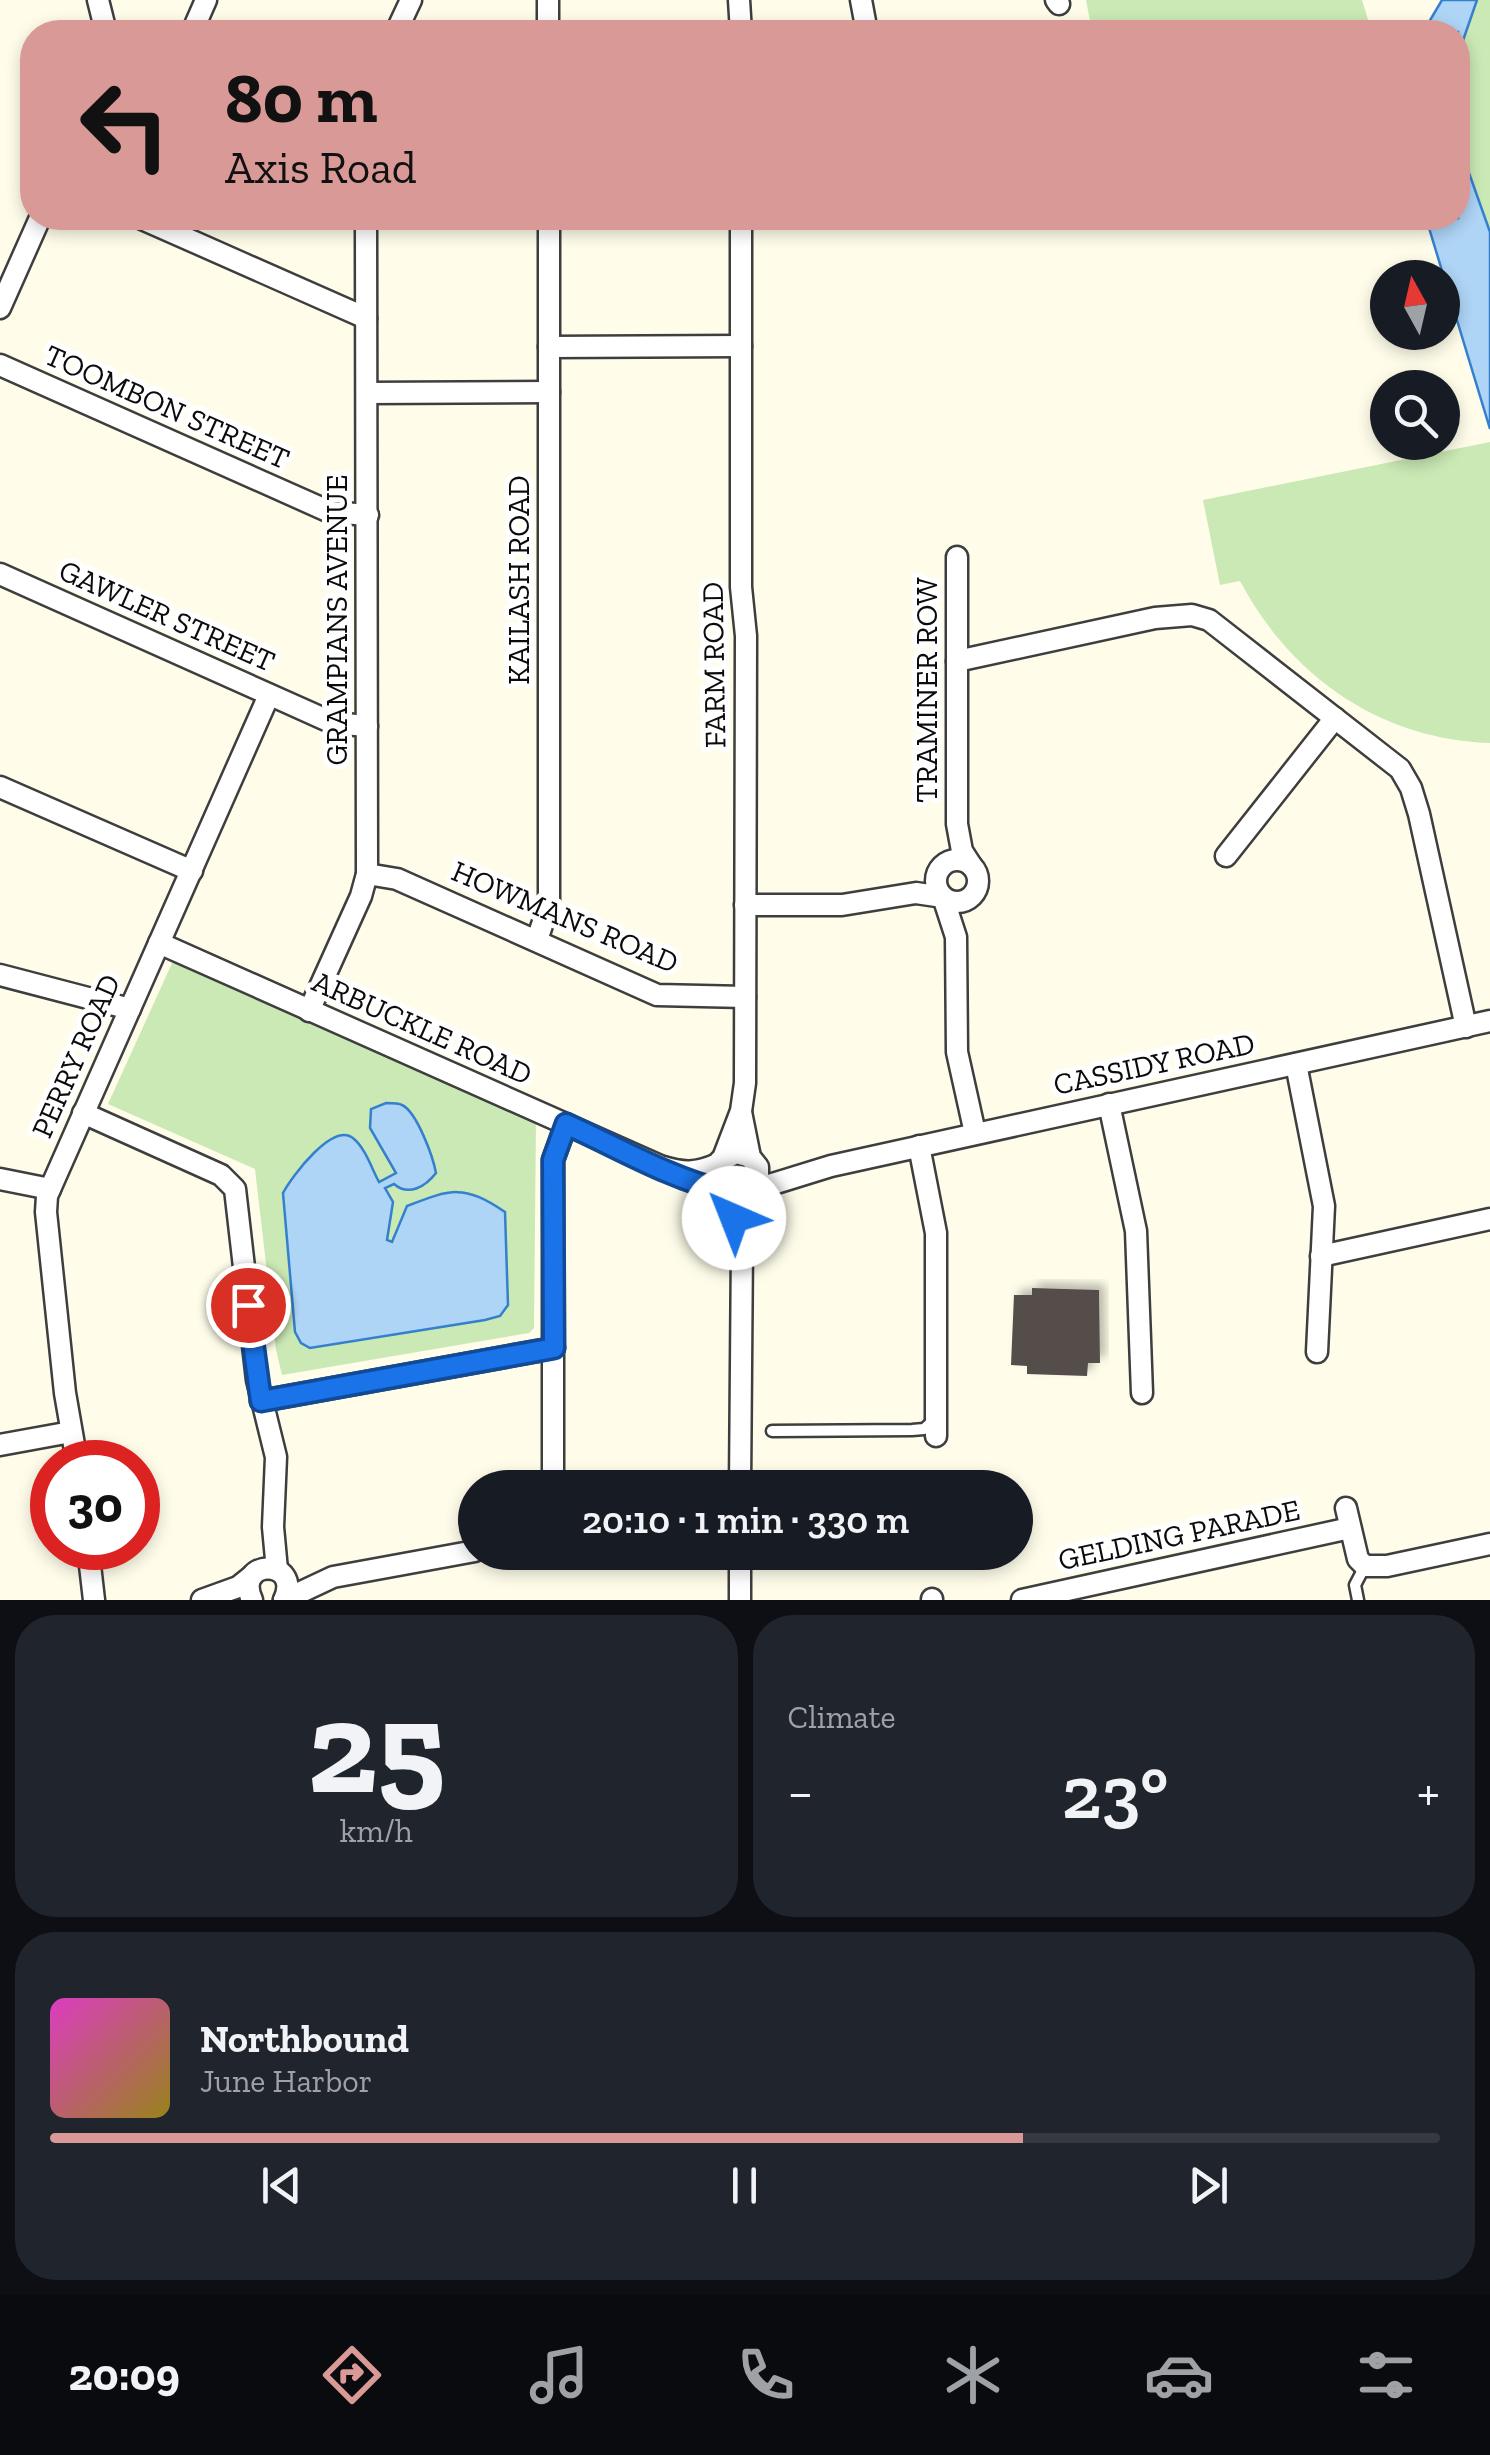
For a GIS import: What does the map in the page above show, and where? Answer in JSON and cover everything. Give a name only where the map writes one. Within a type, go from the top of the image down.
[{"type":"street","points":[[0,308],[35,230]]},
{"type":"street","points":[[167,230],[366,318]]},
{"type":"street","name":"GRAMPIANS AVENUE","points":[[309,1011],[361,896],[367,874],[366,230]]},
{"type":"street","name":"KAILASH ROAD","points":[[537,940],[549,904],[549,230]]},
{"type":"street","name":"FARM ROAD","points":[[721,1162],[740,1110],[744,1083],[746,636],[741,587],[741,230]]},
{"type":"street","points":[[549,347],[741,346]]},
{"type":"street","name":"TOOMBON STREET","points":[[0,366],[330,512],[368,515]]},
{"type":"street","points":[[366,393],[549,392]]},
{"type":"street","name":"TRAMINER ROW","points":[[957,557],[956,824],[962,851],[971,865]]},
{"type":"street","name":"GAWLER STREET","points":[[0,574],[333,722],[367,726]]},
{"type":"street","points":[[957,661],[1155,618],[1192,615],[1209,620],[1400,769],[1411,788],[1466,1026]]},
{"type":"street","name":"PERRY ROAD","points":[[73,1440],[46,1212],[50,1189],[269,695]]},
{"type":"street","points":[[1226,856],[1335,718]]},
{"type":"street","points":[[0,787],[192,870]]},
{"type":"street","name":"TRAMINER ROW","points":[[940,868],[956,824]]},
{"type":"street","points":[[745,904],[842,905],[896,894],[956,860],[971,865],[978,879],[956,937]]},
{"type":"street","points":[[940,868],[935,880],[956,937],[957,1052],[975,1133]]},
{"type":"street","name":"HOWMANS ROAD","points":[[367,874],[397,879],[658,994],[744,997]]},
{"type":"street","points":[[896,894],[943,897],[957,902],[972,896]]},
{"type":"street","name":"ARBUCKLE ROAD","points":[[159,944],[660,1166],[686,1174],[721,1162]]},
{"type":"street","points":[[0,975],[130,1009]]},
{"type":"street","name":"CASSIDY ROAD","points":[[750,1192],[831,1166],[1490,1021]]},
{"type":"street","points":[[1296,1064],[1324,1206],[1317,1352]]},
{"type":"street","points":[[1108,1104],[1133,1206],[1142,1393]]},
{"type":"street","name":"FARM ROAD","points":[[740,1110],[752,1159]]},
{"type":"street","points":[[84,1113],[220,1175],[236,1193],[261,1401],[276,1457],[267,1572],[248,1588],[252,1600]]},
{"type":"street","points":[[553,1470],[553,1160],[566,1124]]},
{"type":"street","points":[[919,1146],[936,1234],[936,1436]]},
{"type":"street","points":[[740,1470],[742,1244],[750,1192],[759,1174],[752,1159],[736,1153],[721,1162],[716,1179],[725,1192],[742,1244]]},
{"type":"street","name":"CASSIDY ROAD","points":[[752,1159],[776,1168],[831,1166]]},
{"type":"street","name":"ARBUCKLE ROAD","points":[[660,1166],[675,1178],[725,1192]]},
{"type":"street","points":[[0,1179],[50,1189]]},
{"type":"street","points":[[725,1192],[738,1196],[750,1192]]},
{"type":"street","points":[[1321,1256],[1490,1218]]},
{"type":"street","points":[[261,1401],[554,1348]]},
{"type":"street","points":[[0,1445],[71,1432]]},
{"type":"street","name":"GELDING PARADE","points":[[1022,1600],[1348,1518],[1358,1559],[1365,1566]]},
{"type":"street","points":[[1365,1566],[1387,1566],[1490,1544]]},
{"type":"street","points":[[203,1600],[267,1572],[333,1576],[458,1555]]},
{"type":"street","points":[[91,1570],[94,1600]]},
{"type":"street","points":[[740,1570],[740,1600]]},
{"type":"street","points":[[267,1572],[288,1586],[284,1600]]},
{"type":"street","points":[[284,1600],[333,1576]]},
{"type":"lane","points":[[772,1431],[924,1429],[936,1414]]},
{"type":"lane","points":[[1358,1600],[1355,1585],[1365,1566]]},
{"type":"green space","points":[[1086,0],[1362,0],[1368,20],[1090,20]]},
{"type":"green space","points":[[1477,0],[1490,0],[1490,232],[1470,176],[1470,20]]},
{"type":"green space","points":[[1490,442],[1490,743],[1412,730],[1343,696],[1313,673],[1285,646],[1240,581],[1220,585],[1203,500],[1401,460],[1460,460],[1460,448]]},
{"type":"green space","points":[[173,961],[536,1120],[534,1328],[529,1333],[282,1375],[255,1169],[108,1104]]},
{"type":"water","points":[[1442,0],[1477,0],[1470,20],[1430,20]]},
{"type":"water","points":[[1470,176],[1490,232],[1490,429],[1460,330],[1460,260],[1439,260],[1430,230],[1470,230]]},
{"type":"water","points":[[386,1103],[402,1105],[413,1116],[436,1173],[417,1188],[405,1190],[394,1184],[385,1188],[393,1202],[387,1240],[392,1242],[407,1206],[422,1200],[457,1192],[491,1203],[505,1212],[508,1305],[500,1316],[485,1320],[310,1348],[301,1343],[295,1332],[283,1193],[314,1152],[346,1135],[362,1148],[379,1182],[396,1173],[370,1128],[371,1109]]},
{"type":"building","points":[[1032,1288],[1099,1290],[1100,1363],[1088,1363],[1087,1376],[1027,1374],[1027,1366],[1011,1365],[1014,1295],[1032,1295]]},
{"type":"route","points":[[248,1305],[261,1401],[554,1348],[553,1160],[566,1124],[660,1166],[675,1178],[726,1192],[734,1218]]}]
